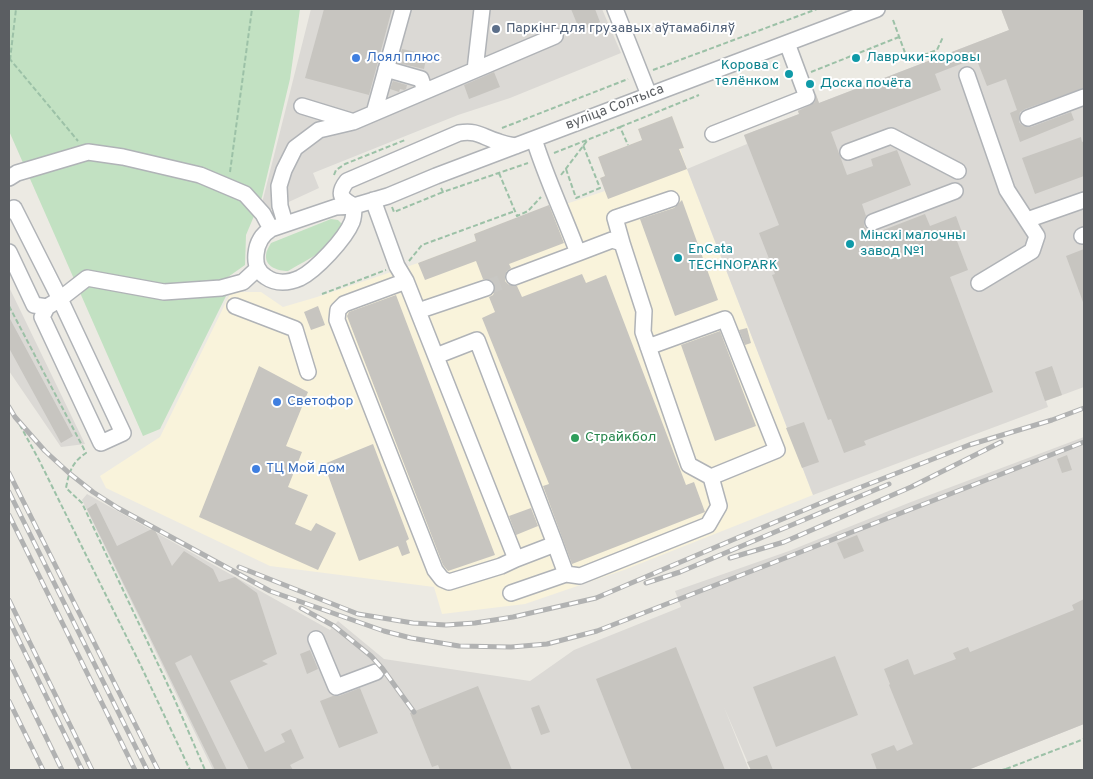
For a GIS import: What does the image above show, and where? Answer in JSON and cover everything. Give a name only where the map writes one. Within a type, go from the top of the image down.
[{"type":"street","points":[[374,113],[403,9]]},
{"type":"street","points":[[475,70],[482,9]]},
{"type":"street","points":[[614,9],[649,95]]},
{"type":"street","name":"вуліца Солтыса","points":[[278,226],[336,207],[354,206],[388,196],[875,9]]},
{"type":"street","points":[[278,226],[279,186],[284,170],[295,148],[319,130],[353,122],[555,36]]},
{"type":"street","points":[[713,134],[807,97],[787,43]]},
{"type":"street","points":[[386,69],[421,78],[425,91]]},
{"type":"street","points":[[967,75],[1007,190],[1037,236],[1032,251],[979,283]]},
{"type":"street","points":[[1028,118],[1084,98]]},
{"type":"street","points":[[302,106],[353,122]]},
{"type":"street","points":[[278,226],[264,233],[257,244],[255,256],[257,269],[274,282],[289,282],[300,278],[335,248],[353,221],[354,206],[344,200],[341,194],[342,187],[347,181],[459,133],[476,132],[498,142],[516,146]]},
{"type":"street","points":[[848,152],[891,136],[958,171]]},
{"type":"street","points":[[534,139],[540,159],[578,253]]},
{"type":"street","points":[[9,178],[17,173],[88,152],[123,157],[200,175],[244,194],[263,214],[278,226]]},
{"type":"street","points":[[873,222],[955,191]]},
{"type":"street","points":[[511,593],[566,574],[580,576],[708,525],[719,506],[711,477],[689,464],[643,332],[644,311],[615,218],[671,199]]},
{"type":"street","points":[[373,200],[397,266],[406,281],[516,559]]},
{"type":"street","points":[[1027,220],[1084,200]]},
{"type":"street","points":[[9,211],[14,208],[54,303],[123,433],[101,443],[42,317],[54,303],[87,278],[164,292],[221,288],[243,282],[257,269]]},
{"type":"street","points":[[514,277],[612,240],[622,243]]},
{"type":"street","points":[[9,252],[34,305],[54,303]]},
{"type":"street","points":[[406,281],[344,304],[338,310],[337,320],[435,570],[442,579],[449,582],[501,566],[555,544]]},
{"type":"street","points":[[418,311],[486,288]]},
{"type":"street","points":[[234,306],[295,329],[308,372]]},
{"type":"street","points":[[648,347],[725,319],[777,450],[711,477]]},
{"type":"street","points":[[436,356],[477,340],[566,574]]},
{"type":"street","points":[[316,639],[336,687],[376,672]]},
{"type":"path","points":[[16,9],[9,59],[88,152]]},
{"type":"path","points":[[228,187],[252,9]]},
{"type":"path","points":[[484,136],[641,74],[818,9]]},
{"type":"path","points":[[893,20],[908,61],[937,50],[943,37]]},
{"type":"path","points":[[800,76],[899,37]]},
{"type":"path","points":[[620,127],[699,96]]},
{"type":"path","points":[[566,169],[576,198],[600,188],[583,146]]},
{"type":"path","points":[[388,196],[394,212],[443,192]]},
{"type":"path","points":[[322,294],[408,262],[422,245],[515,211]]},
{"type":"path","points":[[9,306],[86,453],[77,459],[69,473],[66,488],[82,503],[174,698],[205,770]]},
{"type":"path","points":[[9,405],[40,460],[190,770]]},
{"type":"path","points":[[1002,770],[1084,739]]},
{"type":"shaded area","points":[[311,9],[602,9],[621,53],[510,98],[458,115],[313,173],[319,188],[268,210],[262,203]]},
{"type":"shaded area","points":[[1001,9],[1084,9],[1084,387],[1046,401],[1048,407],[813,495],[687,169],[747,144],[744,135],[799,114],[795,102],[816,94],[819,103],[1009,30]]},
{"type":"shaded area","points":[[672,116],[684,148],[680,149],[687,169],[813,495],[624,570],[525,604],[442,614],[434,587],[270,566],[106,488],[100,476],[160,437],[231,292],[261,292],[283,307],[418,263],[476,241],[474,234],[553,204],[554,208],[605,191],[600,178],[605,176],[598,157],[642,140],[638,129]]},
{"type":"shaded area","points":[[9,287],[85,444],[61,447],[9,371]]},
{"type":"shaded area","points":[[1084,437],[1084,724],[968,770],[751,770],[724,707],[749,770],[213,770],[82,500],[87,494],[330,630],[338,621],[384,659],[530,681],[574,650],[681,607],[675,591],[789,551],[911,502]]},
{"type":"green space","points":[[9,9],[300,9],[290,79],[262,197],[246,235],[245,265],[228,277],[227,294],[160,429],[143,436],[9,131]]},
{"type":"green space","points":[[331,219],[338,220],[342,224],[334,239],[320,252],[288,271],[276,269],[268,263],[266,254],[271,243]]},
{"type":"building","points":[[324,9],[392,9],[369,95],[305,78]]},
{"type":"building","points":[[571,9],[595,9],[600,22],[580,31]]},
{"type":"building","name":"Мінскі малочны завод №1","points":[[1001,9],[1084,9],[1084,88],[1025,109],[1020,112],[1019,117],[1019,122],[1027,127],[1071,112],[1074,120],[1020,142],[1010,113],[1017,110],[1006,79],[987,86],[976,58],[935,74],[941,90],[831,132],[847,175],[873,166],[871,159],[897,150],[911,185],[862,204],[866,216],[864,226],[867,230],[872,231],[873,234],[925,214],[930,226],[956,216],[964,238],[957,241],[968,270],[950,277],[993,392],[864,441],[866,445],[844,453],[831,419],[828,420],[772,275],[775,274],[759,233],[779,225],[744,135],[799,114],[798,111],[814,103],[816,95],[819,103],[1009,30]]},
{"type":"building","points":[[402,49],[427,54],[424,69],[398,63]]},
{"type":"building","points":[[494,72],[500,87],[469,99],[464,85]]},
{"type":"building","points":[[393,81],[407,85],[406,89],[400,89],[399,92],[390,89]]},
{"type":"building","points":[[672,116],[684,148],[679,149],[687,169],[608,199],[600,178],[605,176],[598,157],[642,140],[638,129]]},
{"type":"building","points":[[1081,137],[1082,142],[1084,141],[1084,176],[1035,194],[1022,158]]},
{"type":"building","name":"EnCata TECHNOPARK","points":[[682,200],[718,300],[675,316],[640,219],[674,208]]},
{"type":"building","points":[[549,205],[564,243],[509,264],[511,268],[505,275],[505,281],[512,286],[517,286],[522,297],[582,274],[586,283],[606,275],[686,485],[694,482],[705,512],[572,564],[543,486],[549,484],[482,318],[495,312],[489,297],[493,295],[495,290],[493,281],[483,279],[476,261],[425,280],[418,263],[476,241],[474,234]]},
{"type":"building","points":[[1084,249],[1084,302],[1083,302],[1066,256]]},
{"type":"building","points":[[396,295],[495,555],[448,571],[443,565],[347,316],[349,312]]},
{"type":"building","points":[[318,306],[325,325],[311,330],[304,312]]},
{"type":"building","points":[[9,317],[73,436],[61,443],[9,348]]},
{"type":"building","points":[[747,328],[751,343],[745,345],[739,330]]},
{"type":"building","points":[[720,331],[756,426],[715,441],[681,345]]},
{"type":"building","name":"ТЦ Мой дом","points":[[259,366],[308,392],[286,446],[302,452],[288,487],[308,495],[295,524],[311,531],[316,523],[336,533],[318,570],[199,517]]},
{"type":"building","points":[[1052,366],[1062,395],[1045,401],[1035,372]]},
{"type":"building","points":[[804,422],[819,462],[802,468],[786,428]]},
{"type":"building","points":[[373,444],[409,539],[406,541],[410,553],[402,556],[398,546],[359,561],[324,464]]},
{"type":"building","points":[[1067,455],[1072,470],[1062,473],[1057,459]]},
{"type":"building","points":[[96,503],[117,546],[154,528],[172,566],[184,551],[213,569],[219,582],[235,577],[257,593],[277,654],[262,661],[268,664],[230,681],[265,752],[285,742],[281,734],[291,729],[304,758],[290,765],[293,770],[249,770],[191,655],[175,663],[227,770],[215,770],[87,509]]},
{"type":"building","points":[[531,508],[538,526],[516,535],[509,516]]},
{"type":"building","points":[[857,535],[864,551],[844,559],[837,543]]},
{"type":"building","points":[[1084,599],[1084,724],[968,770],[877,770],[871,754],[894,745],[897,751],[913,744],[884,669],[908,659],[914,675],[956,659],[953,653],[968,647],[970,652],[1074,610],[1072,605]]},
{"type":"building","points":[[676,647],[725,770],[632,770],[596,679]]},
{"type":"building","points":[[310,650],[318,669],[307,674],[300,654]]},
{"type":"building","points":[[835,656],[858,715],[776,747],[753,687]]},
{"type":"building","points":[[478,686],[512,770],[440,770],[438,765],[432,767],[410,713]]},
{"type":"building","points":[[360,688],[378,733],[339,748],[320,701]]},
{"type":"building","points":[[539,705],[550,732],[541,735],[531,708]]},
{"type":"building","points":[[767,755],[773,770],[751,770],[747,762]]},
{"type":"tunnel","points":[[486,288],[514,277]]},
{"type":"railway","points":[[9,407],[15,417],[45,451],[93,492],[118,508],[270,591],[384,631],[411,638],[459,646],[511,647],[547,644],[597,631],[1084,442]]},
{"type":"railway","points":[[239,567],[358,614],[413,623],[446,625],[513,617],[596,598],[833,498],[969,445],[1052,420],[1084,408]]},
{"type":"railway","points":[[730,558],[784,542],[911,487],[1001,442]]},
{"type":"railway","points":[[9,473],[158,770]]},
{"type":"railway","points":[[646,583],[680,572],[889,484]]},
{"type":"railway","points":[[9,492],[147,770]]},
{"type":"railway","points":[[9,515],[135,770]]},
{"type":"railway","points":[[9,600],[92,770]]},
{"type":"railway","points":[[301,608],[334,626],[371,656],[414,712]]},
{"type":"railway","points":[[9,620],[82,770]]},
{"type":"railway","points":[[9,661],[62,770]]},
{"type":"railway","points":[[9,701],[43,770]]},
{"type":"place","name":"Паркінг для грузавых аўтамабіляў","points":[[496,29]]},
{"type":"place","name":"Лоял плюс","points":[[356,58]]},
{"type":"place","name":"Лаврчки-коровы","points":[[856,58]]},
{"type":"place","name":"Корова с телёнком","points":[[789,74]]},
{"type":"place","name":"Доска почёта","points":[[810,84]]},
{"type":"place","name":"Мінскі малочны завод №1","points":[[850,244]]},
{"type":"place","name":"EnCata TECHNOPARK","points":[[678,258]]},
{"type":"place","name":"Светофор","points":[[277,402]]},
{"type":"place","name":"Страйкбол","points":[[575,438]]},
{"type":"place","name":"ТЦ Мой дом","points":[[256,469]]}]
